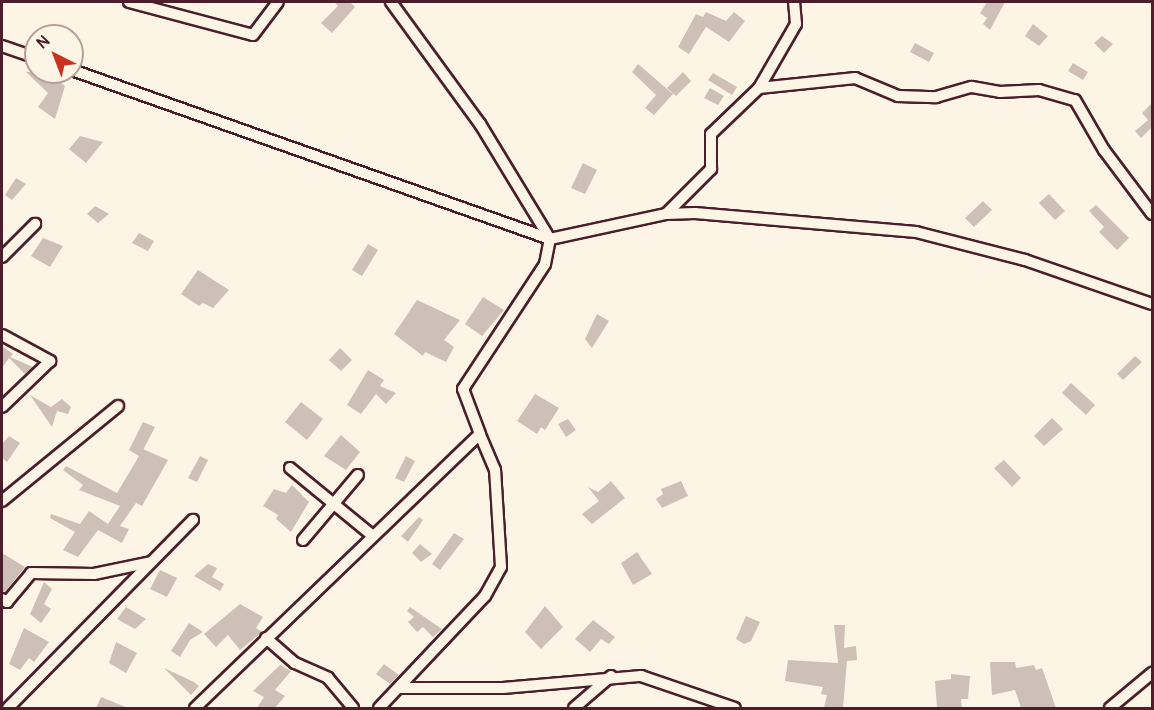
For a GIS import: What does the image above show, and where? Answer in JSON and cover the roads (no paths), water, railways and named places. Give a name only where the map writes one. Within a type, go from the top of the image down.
[{"type":"street","points":[[129,2],[253,35],[278,2]]},
{"type":"street","points":[[379,708],[485,596],[501,567],[495,470],[463,389],[546,259],[550,239],[480,124],[392,2]]},
{"type":"street","points":[[666,214],[711,170],[711,134],[759,88],[796,24],[794,2]]},
{"type":"street","points":[[2,46],[24,54]]},
{"type":"street","points":[[84,74],[550,239],[666,214],[916,232],[1025,261],[1152,304]]},
{"type":"street","points":[[759,88],[855,78],[898,96],[936,97],[972,87],[1000,92],[1039,90],[1075,100],[1104,150],[1152,214]]},
{"type":"street","points":[[2,257],[35,224]]},
{"type":"street","points":[[2,335],[50,361],[2,407]]},
{"type":"street","points":[[2,501],[118,406]]},
{"type":"street","points":[[195,708],[480,434]]},
{"type":"street","points":[[290,468],[373,536]]},
{"type":"street","points":[[303,540],[358,475]]},
{"type":"street","points":[[2,701],[8,708],[193,520]]},
{"type":"street","points":[[2,599],[7,602],[31,573],[93,574],[152,562]]},
{"type":"street","points":[[266,638],[295,663],[328,678],[353,708]]},
{"type":"street","points":[[1110,708],[1152,673]]},
{"type":"street","points":[[400,688],[503,688],[610,676],[641,675],[735,708]]},
{"type":"street","points":[[574,708],[610,676]]}]
